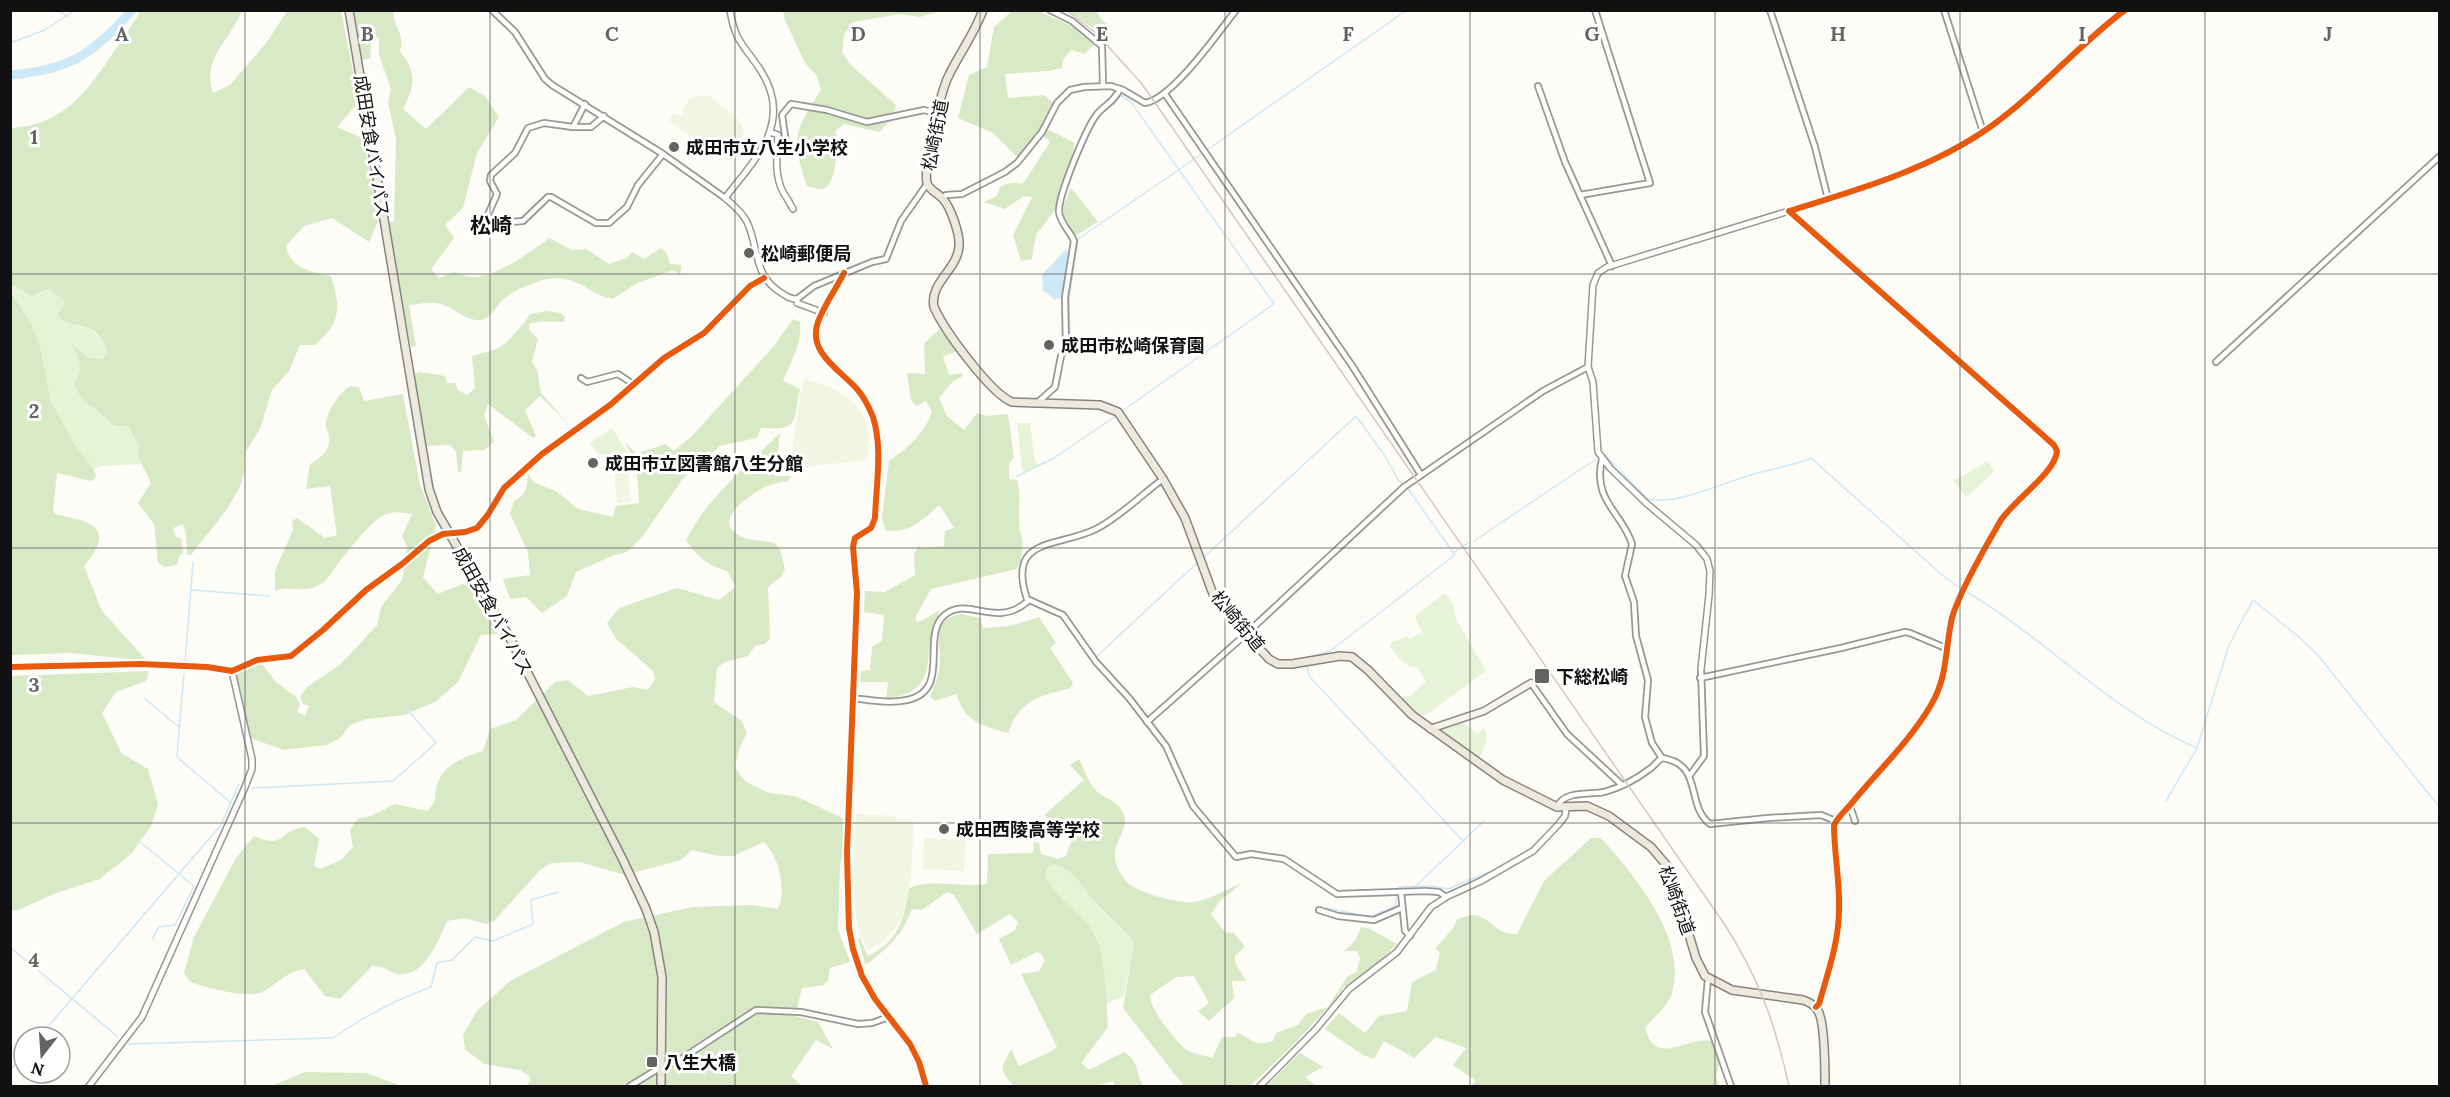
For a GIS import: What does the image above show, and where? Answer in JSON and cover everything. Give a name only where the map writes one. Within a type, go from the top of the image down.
[{"type":"main road","name":"成田安食バイパス","points":[[350,10],[426,480],[432,501],[507,633],[643,902],[658,947],[663,989],[661,1086]]},
{"type":"main road","name":"松崎街道","points":[[983,10],[974,34],[948,76],[929,156],[927,184],[942,198],[952,219],[959,247],[957,256],[934,294],[934,308],[991,388],[1012,402],[1100,405],[1115,410],[1162,479],[1185,518],[1213,594],[1269,658],[1278,664],[1340,656],[1356,660],[1401,706],[1503,780],[1557,807],[1582,806],[1595,809],[1623,825],[1661,856],[1672,874],[1700,968],[1708,979]]},
{"type":"main road","points":[[1430,729],[1484,711],[1532,683]]},
{"type":"main road","points":[[1708,979],[1732,990],[1797,998],[1816,1007],[1821,1022],[1825,1086]]},
{"type":"street","points":[[492,10],[515,32],[544,79],[663,154],[725,198],[747,221],[755,255],[764,278],[791,299],[797,298],[814,286],[872,261],[886,259],[902,221],[927,184]]},
{"type":"street","points":[[725,198],[757,159],[770,132],[773,108],[768,86],[761,71],[738,41],[730,10]]},
{"type":"street","points":[[1050,10],[1072,21],[1102,46],[1103,86]]},
{"type":"street","points":[[942,198],[946,195],[962,194],[1005,172],[1017,163],[1042,132],[1057,102],[1066,92],[1076,88],[1103,86],[1120,89],[1145,103],[1165,94],[1204,51],[1236,10]]},
{"type":"street","points":[[1580,195],[1650,183],[1595,10]]},
{"type":"street","points":[[1770,10],[1815,147],[1828,199]]},
{"type":"street","points":[[1944,10],[1983,132]]},
{"type":"street","points":[[1836,821],[1821,815],[1710,824],[1706,821],[1697,802],[1690,775],[1671,760],[1662,758],[1652,742],[1645,717],[1648,680],[1636,636],[1634,602],[1625,576],[1632,544],[1602,489],[1598,475],[1602,459],[1597,440],[1593,382],[1588,367],[1593,285],[1598,273],[1612,266],[1877,183],[1948,152],[1983,132],[2117,13],[2125,10]]},
{"type":"street","points":[[1538,86],[1565,162],[1612,266]]},
{"type":"street","points":[[1036,404],[1055,387],[1061,356],[1066,346],[1065,297],[1074,241],[1059,214],[1060,204],[1076,155],[1085,137],[1098,113],[1112,103],[1120,89]]},
{"type":"street","points":[[1165,94],[1353,367],[1420,475]]},
{"type":"street","points":[[573,127],[585,104]]},
{"type":"street","points":[[776,150],[782,149],[786,142],[782,115],[791,104],[827,110],[867,122],[924,110],[938,114]]},
{"type":"street","points":[[604,116],[591,127],[544,123],[528,128],[515,153],[491,175],[490,181],[497,194],[487,218],[489,224],[523,221],[548,197],[596,223],[609,223],[627,207],[638,185],[663,154]]},
{"type":"street","points":[[770,132],[778,135],[776,150],[778,177],[783,192],[793,209]]},
{"type":"street","points":[[2216,362],[2439,156]]},
{"type":"street","points":[[1789,212],[1989,386],[2057,450],[2056,459],[2048,472],[2019,497],[2007,512],[1964,591],[1953,616],[1942,684],[1931,706],[1919,725],[1836,821],[1834,829],[1839,897],[1838,927],[1831,963],[1819,1004],[1816,1007]]},
{"type":"street","points":[[844,273],[817,325],[820,350],[826,360],[859,391],[872,416],[877,436],[875,518],[871,528],[855,538],[853,546],[857,593],[846,888],[849,928],[862,976],[910,1044],[919,1062],[926,1086]]},
{"type":"street","points":[[10,667],[141,664],[207,667],[232,671],[257,660],[291,656],[366,590],[429,541],[438,535],[477,528],[500,493],[542,454],[610,405],[664,358],[704,333],[750,286],[764,278]]},
{"type":"street","points":[[797,298],[797,303],[824,313]]},
{"type":"street","points":[[1147,722],[1246,634],[1395,495],[1420,475],[1543,391],[1588,367]]},
{"type":"street","points":[[581,378],[587,382],[618,374],[633,384]]},
{"type":"street","points":[[1602,459],[1646,503],[1696,546],[1707,559],[1710,572],[1709,595],[1700,678],[1704,756],[1690,775]]},
{"type":"street","points":[[1028,601],[1020,573],[1024,562],[1033,551],[1096,529],[1162,479]]},
{"type":"street","points":[[852,698],[898,702],[916,697],[932,678],[934,636],[937,626],[946,613],[960,608],[998,614],[1028,601],[1063,615],[1096,662],[1129,698],[1167,746],[1193,806],[1236,857],[1251,854],[1284,860],[1337,894],[1439,892],[1446,897]]},
{"type":"street","points":[[1700,678],[1905,633],[1910,633],[1948,650]]},
{"type":"street","points":[[89,1086],[142,1017],[250,776],[252,759],[232,671]]},
{"type":"street","points":[[1532,683],[1567,735],[1622,785]]},
{"type":"street","points":[[1557,807],[1561,801],[1569,797],[1601,793],[1622,785],[1652,767],[1662,758]]},
{"type":"street","points":[[1850,806],[1855,821]]},
{"type":"street","points":[[1260,1086],[1316,1029],[1349,989],[1388,960],[1410,936],[1431,907],[1533,851],[1565,816],[1566,808]]},
{"type":"street","points":[[1401,892],[1405,931],[1410,936]]},
{"type":"street","points":[[1319,910],[1338,916],[1374,920],[1402,908]]},
{"type":"street","points":[[1708,979],[1705,1012],[1731,1086]]},
{"type":"street","points":[[630,1086],[661,1067],[678,1062],[746,1016],[762,1009],[816,1014],[858,1024],[872,1023],[889,1017]]},
{"type":"green space","points":[[140,11],[242,11],[214,59],[210,81],[213,93],[230,85],[267,42],[287,11],[341,11],[359,102],[337,127],[364,139],[379,219],[369,242],[332,218],[304,226],[286,246],[288,254],[297,265],[309,271],[331,276],[337,306],[334,322],[324,337],[315,345],[300,345],[289,371],[272,390],[260,429],[245,453],[245,470],[240,487],[225,512],[191,555],[187,555],[183,524],[173,528],[176,537],[181,539],[183,553],[179,556],[177,565],[164,567],[158,562],[154,524],[138,503],[151,483],[139,458],[138,445],[128,426],[115,426],[82,399],[74,385],[80,364],[71,342],[88,357],[102,359],[107,352],[102,340],[89,328],[68,323],[62,319],[57,313],[63,308],[64,301],[49,289],[31,296],[11,284],[11,128],[30,126],[46,120],[72,104],[94,79]]},
{"type":"green space","points":[[354,11],[394,11],[401,39],[400,52],[412,73],[412,86],[403,109],[426,129],[469,87],[485,96],[499,117],[477,153],[463,208],[445,225],[454,238],[431,269],[439,278],[454,272],[472,277],[487,275],[515,261],[549,238],[572,250],[586,249],[609,264],[627,258],[632,252],[644,259],[661,248],[666,252],[670,264],[682,265],[680,275],[674,270],[637,283],[613,299],[597,294],[576,282],[558,278],[544,280],[509,295],[488,317],[479,320],[469,318],[437,303],[409,305],[416,346],[411,347],[389,223],[394,221],[396,139],[388,102],[391,89],[379,55],[379,39],[372,33],[370,58],[362,60]]},
{"type":"green space","points":[[783,11],[940,11],[920,17],[900,14],[853,22],[844,35],[842,53],[852,66],[896,105],[893,118],[879,132],[844,124],[836,130],[834,173],[831,181],[822,189],[807,186],[797,146],[800,126],[821,90],[817,76],[805,63]]},
{"type":"green space","points":[[1012,11],[1038,11],[1072,26],[1095,44],[1084,54],[1071,50],[1063,60],[1062,68],[1005,74],[1008,98],[1044,95],[1053,103],[1043,127],[1075,143],[1069,172],[1055,210],[1036,235],[1032,259],[1021,261],[1013,235],[1032,197],[1024,196],[1005,209],[984,202],[997,196],[1000,187],[1011,183],[1022,184],[1050,142],[1039,132],[1017,157],[993,133],[958,118],[969,75],[987,67],[994,27]]},
{"type":"green space","points":[[1067,11],[1096,11],[1110,26],[1104,35]]},
{"type":"green space","points":[[703,95],[709,96],[739,120],[744,131],[737,145],[724,150],[732,157],[727,161],[668,120],[674,113],[682,118],[687,102]]},
{"type":"green space","points":[[1071,188],[1098,222],[1075,236],[1062,216]]},
{"type":"green space","points":[[11,284],[31,296],[49,289],[64,301],[63,309],[58,313],[62,319],[89,329],[96,333],[102,341],[107,352],[102,359],[89,357],[73,344],[81,363],[80,374],[92,408],[115,426],[128,426],[138,446],[141,464],[100,466],[94,470],[75,445],[54,409],[34,333],[29,319],[13,295]]},
{"type":"green space","points":[[10,291],[30,321],[40,347],[51,401],[73,442],[94,470],[96,477],[91,481],[57,473],[53,511],[55,514],[89,523],[99,534],[94,553],[84,566],[102,611],[147,661],[71,653],[11,655]]},
{"type":"green space","points":[[546,311],[561,313],[565,317],[564,322],[529,324],[529,330],[538,339],[532,362],[537,370],[541,393],[571,427],[540,396],[525,410],[536,436],[533,438],[488,404],[484,415],[494,442],[484,450],[463,451],[461,472],[458,472],[456,451],[450,445],[423,446],[414,374],[420,372],[445,376],[447,383],[455,383],[458,390],[467,395],[475,388],[472,356],[497,349],[507,342],[530,314]]},
{"type":"green space","points":[[793,319],[800,322],[800,337],[783,381],[800,389],[793,422],[783,428],[761,428],[757,438],[720,446],[684,477],[642,537],[627,552],[576,572],[567,596],[542,613],[526,597],[510,599],[503,579],[530,575],[528,552],[510,514],[514,501],[526,490],[528,473],[533,482],[556,491],[578,509],[613,517],[616,506],[639,503],[636,471],[624,441],[636,454],[665,444],[674,451],[692,436],[774,346]]},
{"type":"green space","points":[[940,329],[956,352],[943,356],[949,375],[962,373],[963,376],[953,381],[939,398],[947,416],[964,430],[977,413],[988,416],[1008,414],[1014,458],[1009,463],[1009,479],[1017,480],[1020,497],[1019,522],[1023,546],[1017,569],[931,589],[916,616],[916,622],[938,611],[940,616],[930,643],[927,668],[923,679],[917,688],[905,695],[886,699],[888,682],[860,682],[861,671],[870,670],[872,647],[882,641],[884,615],[864,612],[865,591],[885,592],[915,575],[914,555],[918,546],[924,548],[944,546],[945,531],[954,528],[941,507],[938,506],[914,525],[901,530],[885,530],[882,518],[889,461],[915,440],[932,412],[926,401],[916,406],[911,400],[907,373],[925,374],[924,343]]},
{"type":"green space","points":[[805,379],[838,391],[856,405],[867,424],[869,451],[866,460],[795,468],[790,464]]},
{"type":"green space","points":[[350,386],[359,387],[364,401],[403,394],[420,485],[436,525],[423,577],[438,594],[463,584],[471,588],[498,634],[481,635],[458,682],[435,702],[404,715],[367,719],[350,725],[340,738],[327,745],[284,750],[250,738],[236,676],[243,668],[261,663],[276,682],[296,697],[300,704],[297,712],[305,716],[309,706],[303,704],[300,697],[307,687],[341,664],[377,625],[381,607],[402,580],[407,547],[402,536],[412,514],[395,512],[383,516],[369,527],[322,583],[313,588],[275,591],[275,571],[293,530],[292,521],[297,518],[325,538],[337,535],[330,486],[306,489],[310,464],[322,456],[329,445],[326,426],[328,415],[338,398]]},
{"type":"green space","points":[[1017,423],[1030,423],[1034,457],[1038,465],[1025,472],[1022,469]]},
{"type":"green space","points":[[612,428],[634,463],[627,463],[625,469],[615,471],[616,459],[597,453],[590,443]]},
{"type":"green space","points":[[780,433],[775,476],[791,476],[788,481],[765,487],[746,499],[733,512],[729,525],[741,537],[774,543],[780,549],[785,569],[781,577],[768,587],[770,639],[765,644],[755,646],[748,656],[725,662],[717,668],[714,702],[742,721],[747,733],[739,749],[735,768],[746,782],[769,793],[795,796],[845,819],[847,837],[840,865],[838,929],[850,962],[830,968],[828,981],[824,985],[802,988],[795,1016],[818,1022],[833,1049],[816,1040],[791,1076],[802,1086],[526,1086],[530,1081],[529,1075],[519,1070],[484,1064],[465,1049],[463,1035],[477,1011],[510,981],[624,922],[692,907],[752,905],[778,909],[782,893],[780,874],[774,856],[764,842],[733,856],[719,856],[692,850],[681,860],[625,875],[580,862],[551,863],[540,870],[494,921],[486,924],[464,918],[447,921],[429,956],[416,970],[398,974],[372,966],[340,999],[325,996],[304,969],[290,974],[259,993],[252,994],[224,991],[190,982],[184,973],[194,937],[236,858],[254,836],[264,840],[277,840],[305,827],[319,839],[314,866],[320,869],[341,860],[353,847],[350,830],[357,819],[371,816],[395,804],[427,811],[434,803],[436,787],[441,775],[463,758],[483,751],[490,729],[516,720],[555,682],[568,680],[588,696],[633,687],[647,690],[655,680],[653,671],[616,639],[607,623],[619,608],[677,588],[719,600],[736,587],[727,571],[704,560],[686,540],[716,496]]},
{"type":"green space","points":[[1987,461],[1994,472],[1966,497],[1953,480]]},
{"type":"green space","points":[[628,471],[631,502],[617,503],[614,472]]},
{"type":"green space","points":[[1445,593],[1453,604],[1456,619],[1486,671],[1427,714],[1417,717],[1400,699],[1406,695],[1409,697],[1426,682],[1417,667],[1404,663],[1390,646],[1391,643],[1407,636],[1410,639],[1422,632],[1415,616]]},
{"type":"green space","points":[[961,614],[980,618],[983,628],[1010,626],[1039,617],[1056,643],[1050,648],[1073,683],[1070,688],[1040,697],[1025,706],[1018,713],[1008,733],[982,725],[970,717],[956,694],[935,701],[930,696],[939,668],[939,633],[944,622]]},
{"type":"green space","points":[[149,671],[146,681],[116,692],[102,713],[122,754],[148,769],[158,804],[151,826],[132,853],[100,879],[56,893],[18,910],[11,910],[11,676]]},
{"type":"green space","points":[[1462,723],[1478,734],[1484,727],[1487,740],[1478,760],[1439,733],[1440,729]]},
{"type":"green space","points":[[1079,759],[1094,788],[1118,806],[1124,815],[1124,826],[1116,848],[1115,859],[1121,874],[1132,886],[1162,898],[1194,902],[1242,883],[1219,902],[1211,914],[1225,932],[1234,933],[1245,947],[1235,956],[1235,962],[1246,981],[1232,981],[1234,998],[1209,1021],[1198,1011],[1209,1003],[1194,976],[1176,977],[1150,995],[1163,1024],[1188,1051],[1212,1058],[1222,1037],[1235,1037],[1238,1033],[1257,1043],[1273,1041],[1276,1033],[1298,1025],[1306,1014],[1328,1007],[1347,977],[1357,971],[1360,958],[1357,951],[1344,951],[1355,941],[1361,927],[1368,928],[1397,944],[1376,965],[1343,988],[1335,1000],[1293,1045],[1250,1086],[1184,1086],[1123,1008],[1134,942],[1092,899],[1070,872],[1055,864],[1047,868],[1045,878],[1063,900],[1090,926],[1100,946],[1105,977],[1108,1027],[1081,1063],[1089,1070],[1124,1052],[1135,1063],[1143,1086],[1115,1086],[1113,1081],[1097,1086],[1014,1086],[1005,1076],[1002,1067],[1011,1049],[1019,1066],[1057,1047],[1021,974],[1039,971],[1045,960],[1037,952],[1011,965],[999,939],[1015,930],[1018,922],[1010,914],[977,934],[954,895],[947,892],[922,910],[912,909],[895,939],[865,964],[858,939],[860,938],[868,956],[887,943],[902,919],[909,888],[938,883],[987,884],[988,854],[1033,853],[1034,842],[1039,843],[1041,854],[1058,859],[1066,856],[1073,836],[1044,815],[1084,780],[1070,765]]},
{"type":"green space","points":[[856,814],[896,816],[896,819],[913,820],[911,877],[901,919],[885,939],[868,950],[861,938],[855,904]]},
{"type":"green space","points":[[924,838],[966,840],[964,871],[923,869]]},
{"type":"green space","points":[[1591,838],[1601,838],[1643,890],[1666,932],[1673,953],[1675,975],[1671,996],[1645,1028],[1650,1040],[1657,1047],[1665,1049],[1694,1042],[1716,1042],[1721,1056],[1716,1077],[1719,1086],[1471,1086],[1476,1081],[1453,1065],[1466,1048],[1436,1037],[1414,1058],[1384,1041],[1374,1059],[1363,1055],[1325,1029],[1339,1013],[1365,1033],[1379,1016],[1407,1011],[1412,982],[1436,970],[1440,952],[1435,949],[1454,927],[1457,919],[1470,915],[1479,916],[1504,932],[1517,934],[1544,881]]},
{"type":"green space","points":[[1055,864],[1070,872],[1092,899],[1134,942],[1124,996],[1105,1004],[1105,977],[1100,946],[1090,926],[1063,900],[1045,878],[1047,868]]},
{"type":"green space","points":[[1300,1053],[1323,1067],[1305,1077],[1316,1086],[1266,1086]]},
{"type":"green space","points":[[305,1072],[366,1073],[402,1086],[271,1086]]},
{"type":"water","points":[[1065,250],[1071,253],[1062,297],[1054,300],[1043,291],[1042,275]]},
{"type":"waterway","points":[[58,10],[67,17]]},
{"type":"waterway","points":[[10,43],[45,30],[75,10]]},
{"type":"waterway","points":[[10,75],[49,69],[78,58],[118,26],[132,10]]},
{"type":"waterway","points":[[1207,150],[1407,10]]},
{"type":"waterway","points":[[1114,105],[1120,95],[1131,102],[1274,304],[1122,411]]},
{"type":"waterway","points":[[1070,343],[1069,299],[1078,239],[1203,153]]},
{"type":"waterway","points":[[1017,476],[1054,458],[1116,416]]},
{"type":"waterway","points":[[1204,557],[1356,416],[1385,456],[1399,481],[1409,490],[1455,555],[1330,651],[1307,658]]},
{"type":"waterway","points":[[1604,454],[1648,499],[1660,500],[1702,492],[1811,458],[1941,574],[1961,589]]},
{"type":"waterway","points":[[1474,541],[1596,459]]},
{"type":"waterway","points":[[1455,552],[1468,543]]},
{"type":"waterway","points":[[185,663],[193,562]]},
{"type":"waterway","points":[[1096,657],[1198,562]]},
{"type":"waterway","points":[[192,590],[269,596]]},
{"type":"waterway","points":[[1965,591],[2023,630],[2135,714],[2165,733],[2197,748]]},
{"type":"waterway","points":[[2166,801],[2197,748],[2229,645],[2253,600],[2317,654],[2440,808]]},
{"type":"waterway","points":[[1307,666],[1309,676],[1463,841]]},
{"type":"waterway","points":[[184,674],[177,757],[231,803]]},
{"type":"waterway","points":[[144,698],[180,728]]},
{"type":"waterway","points":[[252,788],[393,781],[436,743],[406,708]]},
{"type":"waterway","points":[[49,1025],[221,825],[239,784]]},
{"type":"waterway","points":[[1416,886],[1484,821]]},
{"type":"waterway","points":[[140,842],[194,886],[175,925],[159,927],[152,939]]},
{"type":"waterway","points":[[1326,908],[1371,917],[1395,906],[1399,887],[1429,886],[1448,889],[1489,872]]},
{"type":"waterway","points":[[128,1044],[333,1038],[380,1009],[431,987],[437,963],[452,960],[475,937],[493,941],[533,924],[531,900],[558,892]]},
{"type":"waterway","points":[[10,947],[117,1036]]},
{"type":"railway","points":[[1066,10],[1096,33],[1142,84],[1725,925],[1748,965],[1765,1003],[1789,1086]]},
{"type":"cycle path","points":[[1816,1007],[1819,1004],[1832,957],[1839,921],[1834,825],[1903,744],[1931,705],[1943,673],[1952,618],[1967,582],[2001,520],[2043,477],[2055,459],[2057,451],[2054,445],[1789,211],[1893,177],[1967,142],[2008,114],[2125,10]]},
{"type":"cycle path","points":[[844,273],[823,309],[818,322],[817,342],[827,360],[857,389],[866,402],[873,417],[878,441],[875,518],[871,528],[855,538],[853,547],[857,593],[847,853],[849,928],[862,976],[875,999],[910,1044],[919,1062],[926,1086]]},
{"type":"cycle path","points":[[10,667],[141,664],[207,667],[232,671],[257,660],[291,656],[366,590],[429,541],[443,534],[465,532],[477,528],[504,488],[542,454],[610,405],[664,358],[704,333],[750,286],[764,278]]},
{"type":"place","name":"成田市立八生小学校","points":[[674,147]]},
{"type":"place","name":"松崎郵便局","points":[[749,253]]},
{"type":"place","name":"成田市松崎保育園","points":[[1049,345]]},
{"type":"place","name":"成田市立図書館八生分館","points":[[593,463]]},
{"type":"place","name":"下総松崎","points":[[1542,676]]},
{"type":"place","name":"成田西陵高等学校","points":[[944,829]]},
{"type":"place","name":"八生大橋","points":[[652,1062]]},
{"type":"district","name":"松崎","points":[[491,225]]}]
